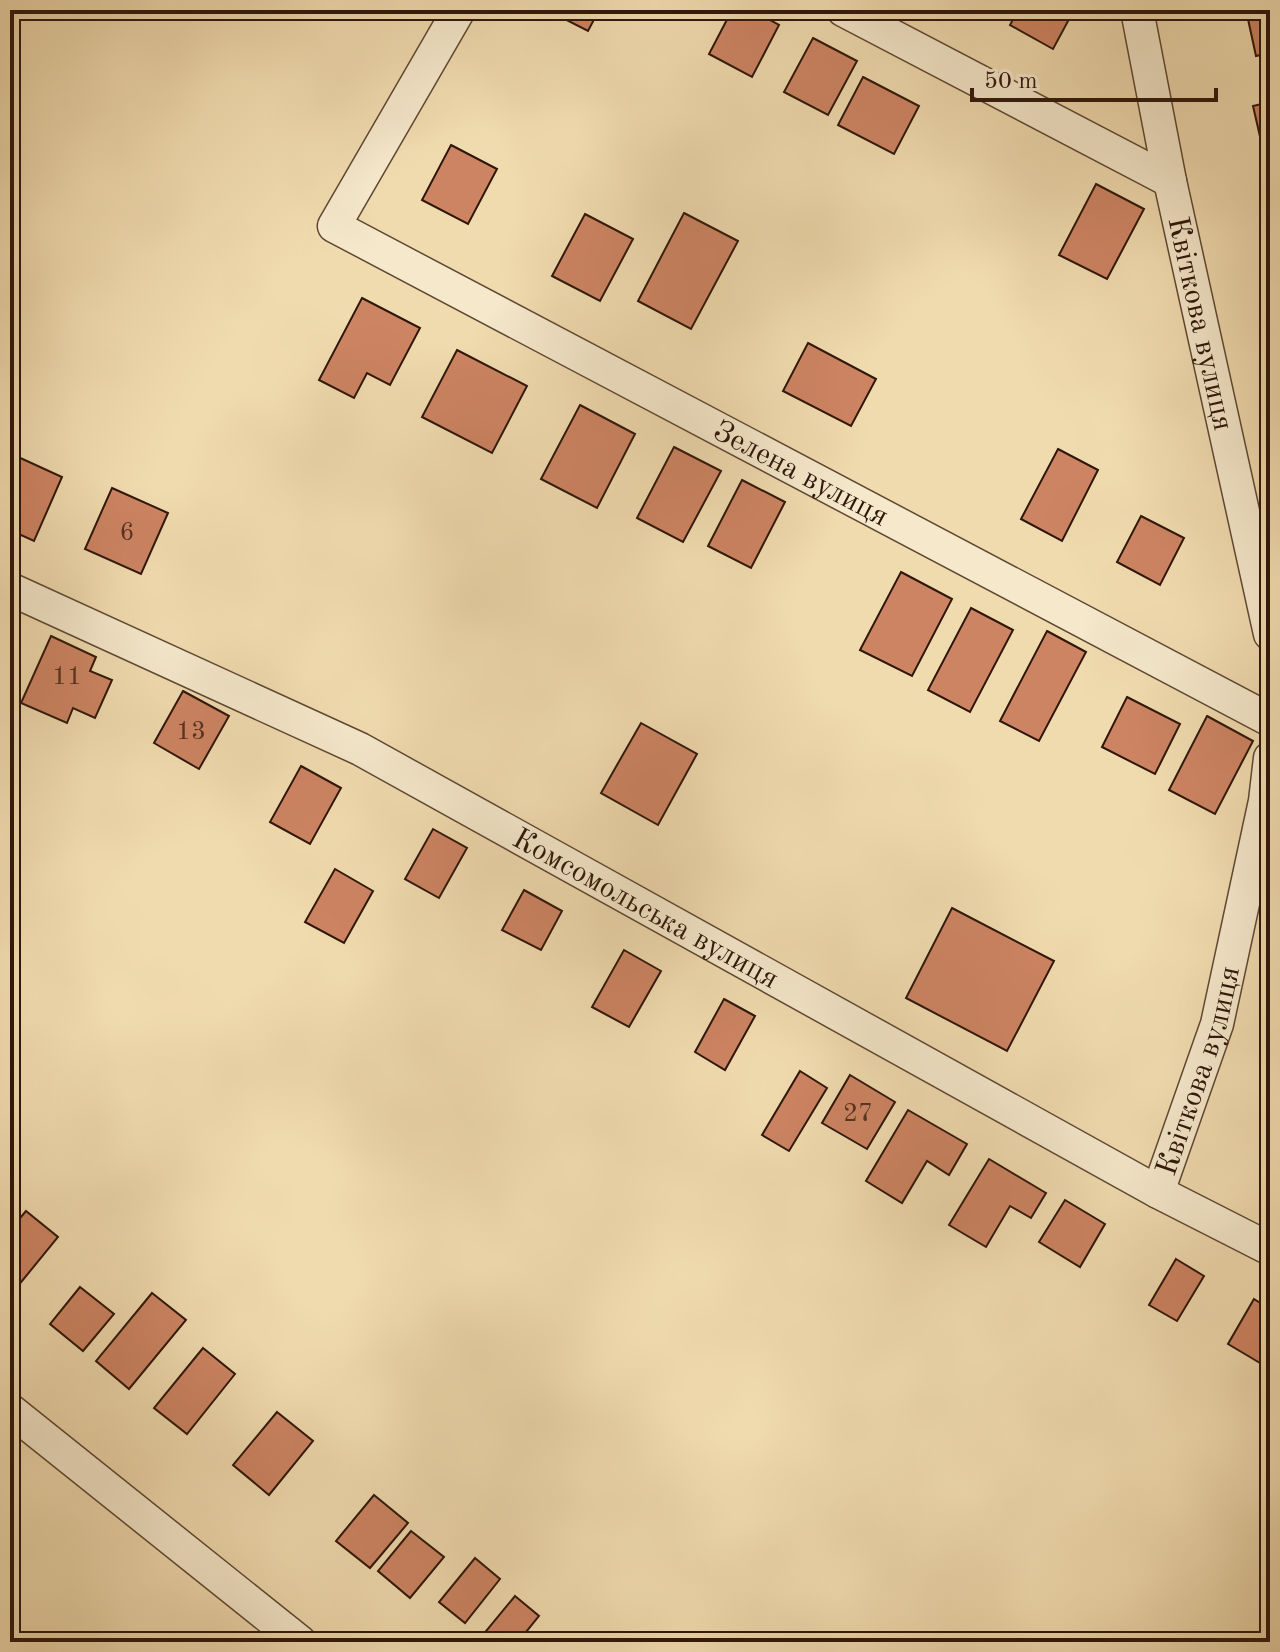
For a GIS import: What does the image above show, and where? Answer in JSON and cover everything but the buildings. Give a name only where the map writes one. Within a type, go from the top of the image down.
[{"type":"street","name":"Зелена вулиця","points":[[459,10],[334,226],[1270,720]]},
{"type":"street","points":[[843,10],[1170,181]]},
{"type":"street","name":"Квіткова вулиця","points":[[1137,10],[1170,181],[1270,634]]},
{"type":"street","name":"Комсомольська вулиця","points":[[10,589],[360,749],[1158,1192],[1270,1249]]},
{"type":"street","name":"Квіткова вулиця","points":[[1158,1192],[1217,1024],[1265,801],[1270,758]]},
{"type":"street","points":[[10,1410],[300,1642]]}]
